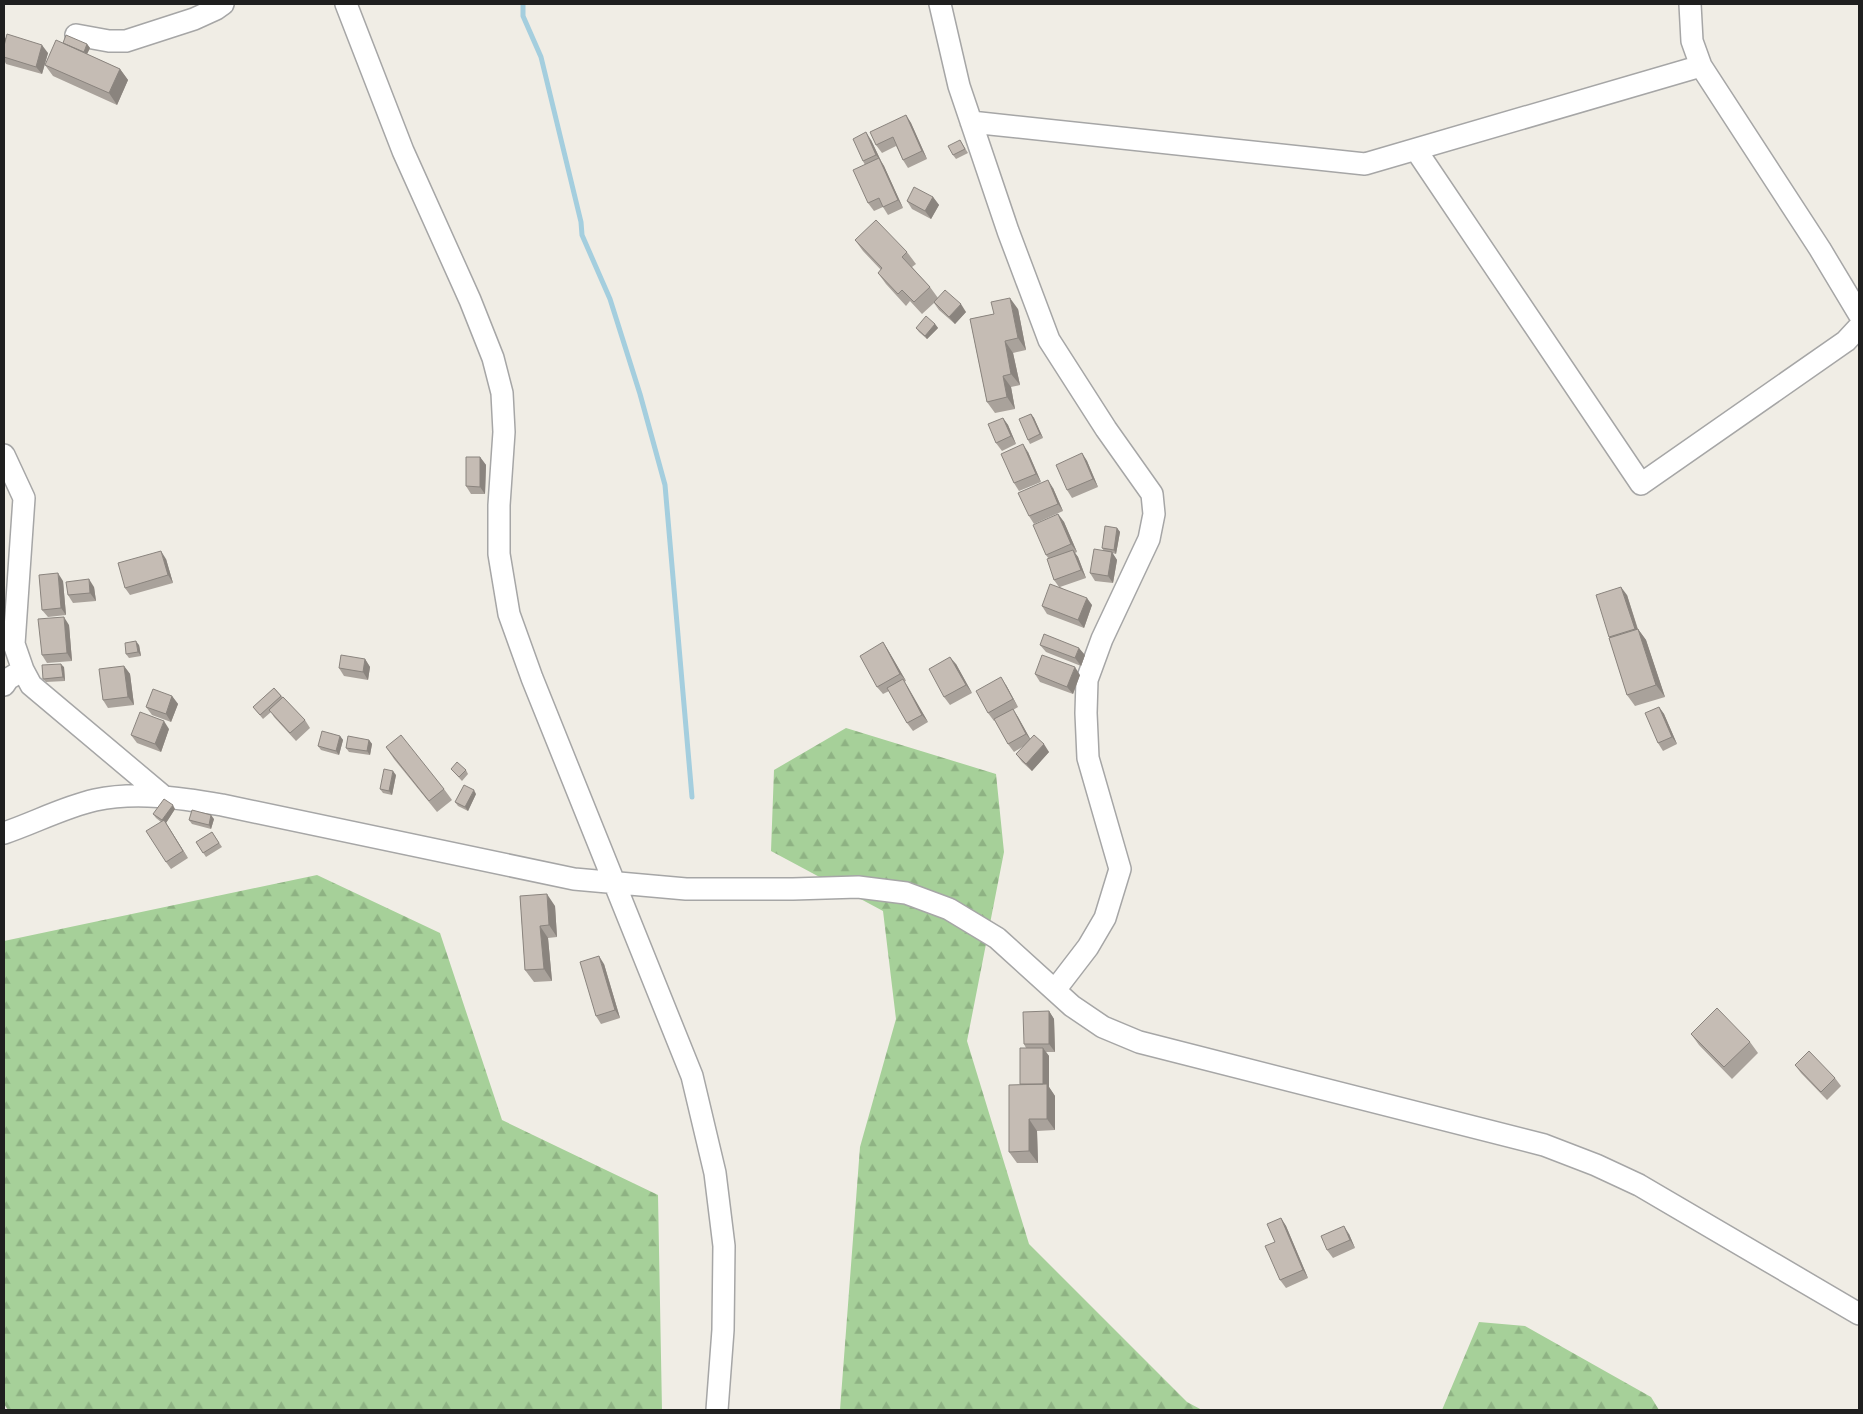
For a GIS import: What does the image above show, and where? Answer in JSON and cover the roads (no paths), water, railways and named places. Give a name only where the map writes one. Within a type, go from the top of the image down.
[{"type":"street","points":[[76,35],[109,41],[126,41],[194,18],[216,9],[222,4]]},
{"type":"street","points":[[346,4],[403,151],[470,300],[493,358],[502,393],[504,432],[498,505],[499,554],[509,614],[532,678],[692,1076],[715,1173],[724,1246],[723,1330],[717,1410]]},
{"type":"street","points":[[940,4],[959,86],[1008,231],[1049,340],[1106,429],[1152,494],[1154,514],[1149,539],[1102,639],[1087,680],[1088,758],[1120,868],[1105,918],[1088,947],[1055,990]]},
{"type":"street","points":[[1690,4],[1692,41],[1701,66],[1820,249],[1859,314]]},
{"type":"street","points":[[971,122],[1365,164],[1701,66]]},
{"type":"street","points":[[1416,150],[1641,484],[1846,341],[1859,327]]},
{"type":"street","points":[[4,455],[24,498],[14,644],[23,670],[31,685],[38,692],[163,796]]},
{"type":"street","points":[[4,685],[8,679],[23,670]]},
{"type":"street","points":[[4,833],[95,800],[132,796],[163,796],[222,805],[574,879],[686,889],[858,887],[906,893],[949,909],[997,938],[1072,1006],[1103,1027],[1139,1042],[1544,1145],[1596,1165],[1639,1185],[1859,1314]]},
{"type":"waterway","points":[[523,4],[523,16],[541,57],[581,222],[582,235],[610,299],[640,394],[665,485],[692,797]]}]
